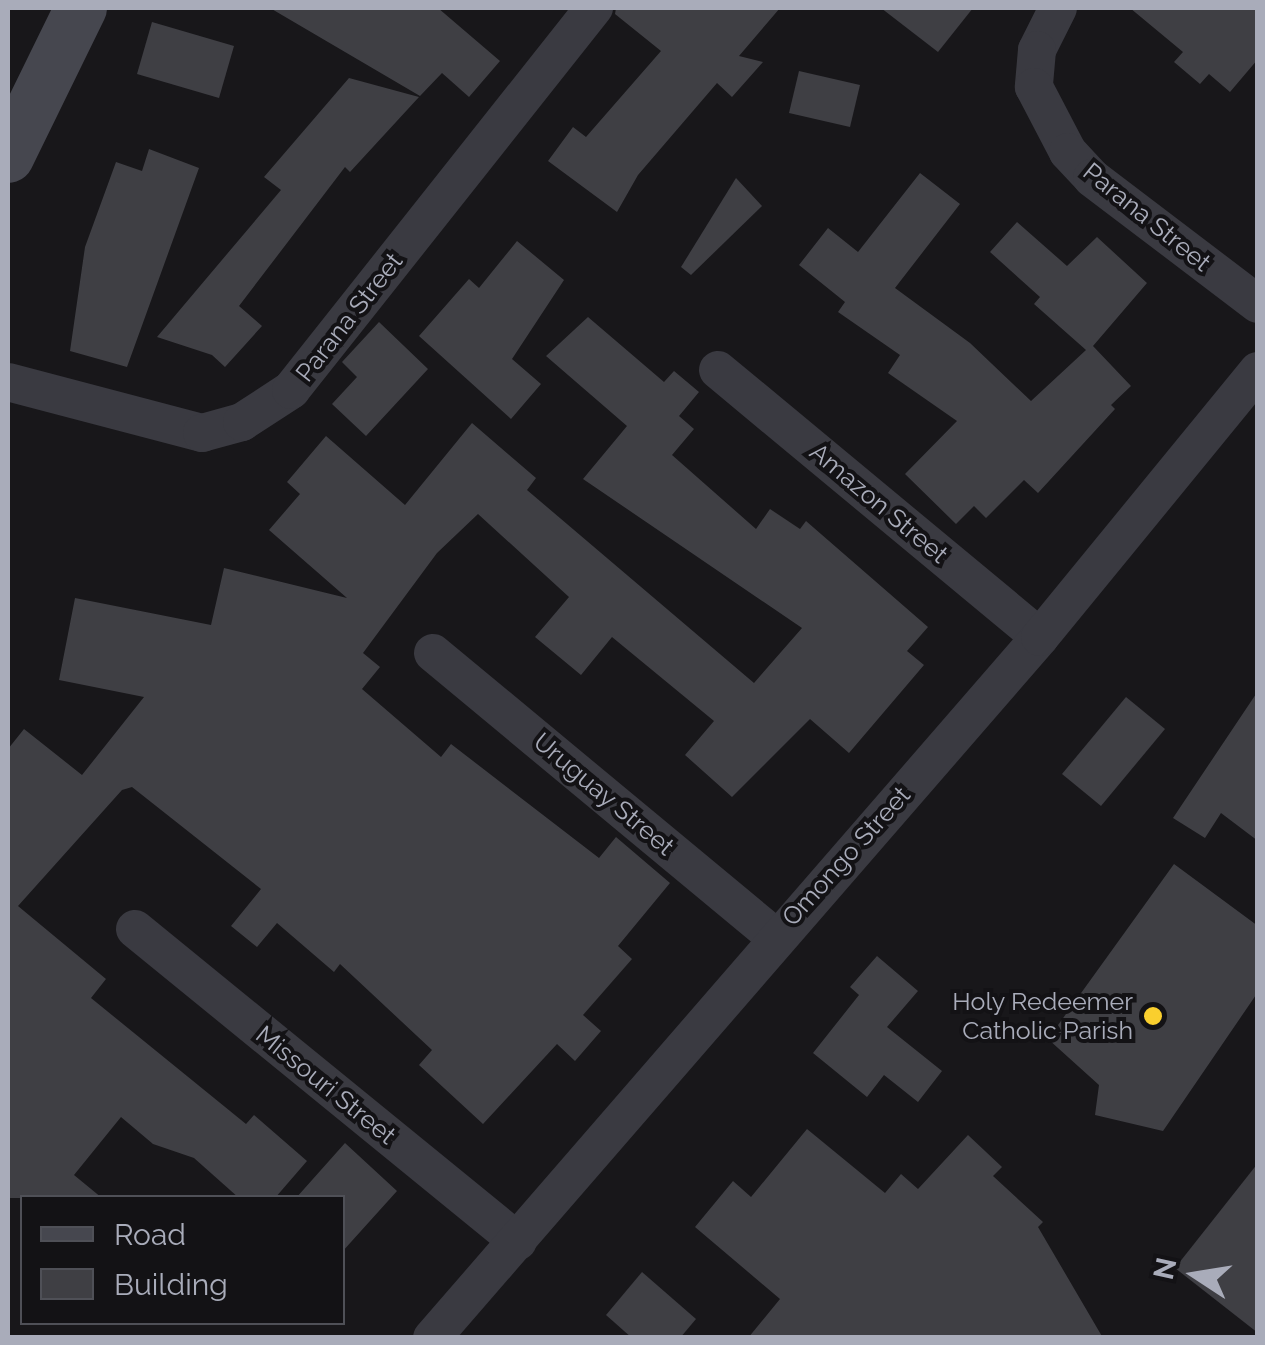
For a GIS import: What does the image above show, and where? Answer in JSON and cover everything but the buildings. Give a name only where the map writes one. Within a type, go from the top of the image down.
[{"type":"street","points":[[8,157],[81,8]]},
{"type":"street","name":"Parana Street","points":[[8,382],[92,409],[202,432],[242,422],[291,390],[594,8]]},
{"type":"street","name":"Parana Street","points":[[1058,8],[1038,50],[1034,87],[1068,152],[1092,178],[1258,304]]},
{"type":"street","name":"Amazon Street","points":[[718,370],[1040,637]]},
{"type":"street","name":"Omongo Street","points":[[432,1338],[518,1242],[774,936],[1040,637],[1258,371]]},
{"type":"street","name":"Uruguay Street","points":[[433,653],[774,936]]},
{"type":"street","name":"Missouri Street","points":[[134,929],[518,1242]]},
{"type":"place","name":"Holy Redeemer Catholic Parish","points":[[1153,1016]]}]
